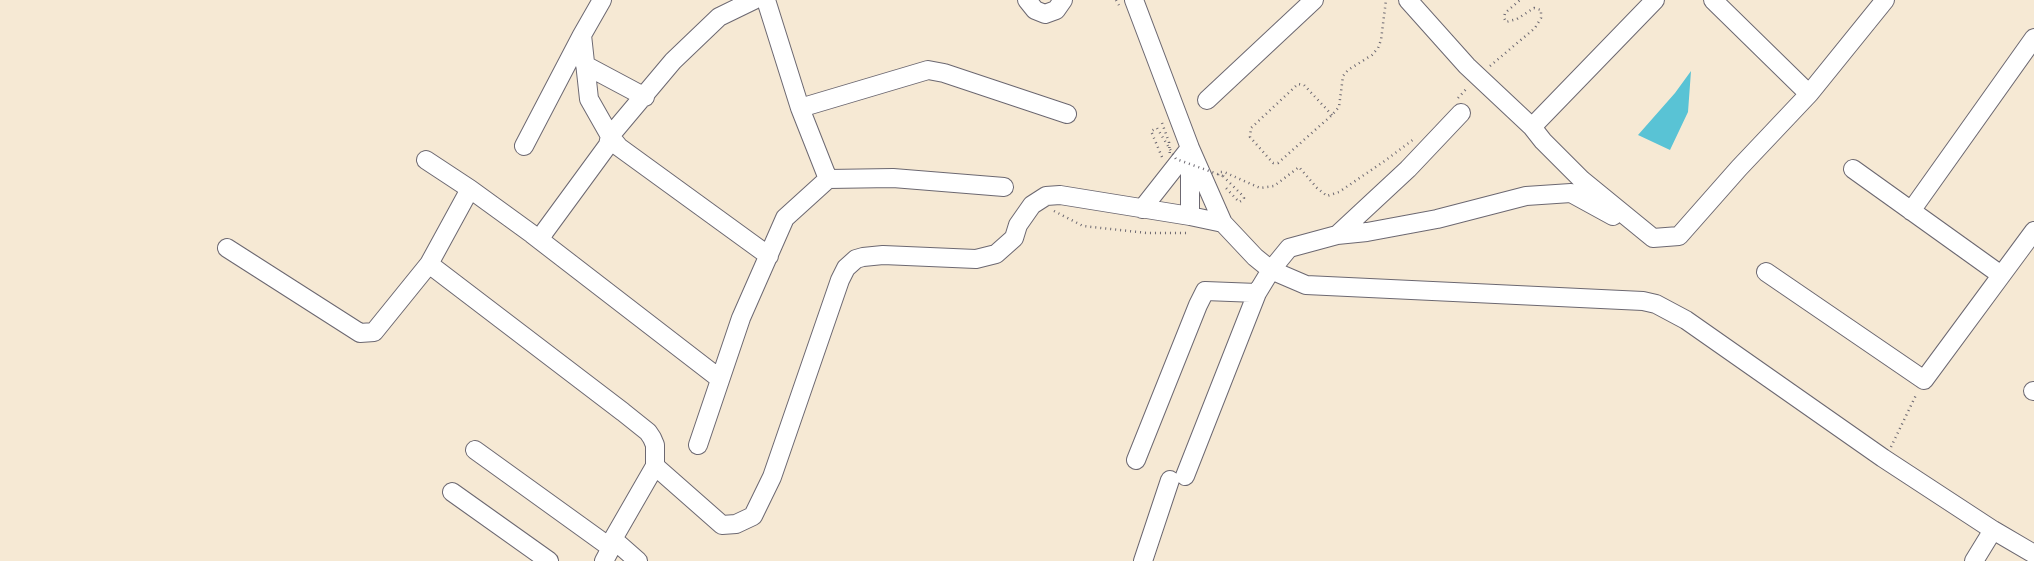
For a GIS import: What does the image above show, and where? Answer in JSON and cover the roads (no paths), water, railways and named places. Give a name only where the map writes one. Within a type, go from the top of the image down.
[{"type":"street","points":[[524,146],[602,0]]},
{"type":"street","points":[[540,240],[608,145],[610,136],[645,97],[673,61],[719,17],[754,0]]},
{"type":"street","points":[[766,0],[800,108],[828,179]]},
{"type":"street","points":[[1027,0],[1034,10],[1045,14],[1056,10],[1063,0]]},
{"type":"street","points":[[1134,0],[1190,148],[1223,223],[1255,257],[1271,270],[1306,285],[1643,301],[1656,304],[1686,320],[1883,458],[1993,530],[2034,554]]},
{"type":"street","points":[[1207,100],[1314,0]]},
{"type":"street","points":[[1408,0],[1479,77],[1532,127],[1543,141],[1582,180],[1653,238]]},
{"type":"street","points":[[1532,127],[1655,0]]},
{"type":"street","points":[[1713,0],[1809,94]]},
{"type":"street","points":[[1143,561],[1257,293],[1271,270],[1289,248],[1337,235],[1367,232],[1437,219],[1526,196],[1571,193],[1653,238],[1679,236],[1739,168],[1809,94],[1885,0]]},
{"type":"street","points":[[582,35],[589,98],[610,136],[619,147],[768,256]]},
{"type":"street","points":[[1911,211],[2034,38]]},
{"type":"street","points":[[586,65],[645,97]]},
{"type":"street","points":[[800,108],[928,70],[952,75],[1067,114]]},
{"type":"street","points":[[1337,235],[1408,169],[1457,108]]},
{"type":"street","points":[[1142,209],[1190,148]]},
{"type":"street","points":[[1190,148],[1190,216]]},
{"type":"street","points":[[426,160],[470,189],[540,240],[720,379]]},
{"type":"street","points":[[1853,169],[2001,275]]},
{"type":"street","points":[[698,445],[740,318],[785,218],[828,179],[893,178],[1004,187]]},
{"type":"street","points":[[228,248],[360,333],[366,334],[374,332],[381,326],[429,264],[470,189]]},
{"type":"street","points":[[654,466],[722,525],[736,524],[753,516],[772,477],[840,280],[846,268],[856,259],[883,255],[976,259],[996,254],[1014,238],[1018,225],[1032,205],[1046,196],[1083,197],[1223,223]]},
{"type":"street","points":[[1766,272],[1924,380],[2034,231]]},
{"type":"street","points":[[429,264],[648,432],[655,445],[654,466],[610,549]]},
{"type":"street","points":[[1136,460],[1205,291],[1257,293]]},
{"type":"street","points":[[475,450],[610,549],[638,561]]},
{"type":"street","points":[[452,492],[549,561]]},
{"type":"street","points":[[1974,561],[1993,530]]},
{"type":"water","points":[[1691,71],[1688,112],[1670,150],[1638,135],[1675,93]]}]
